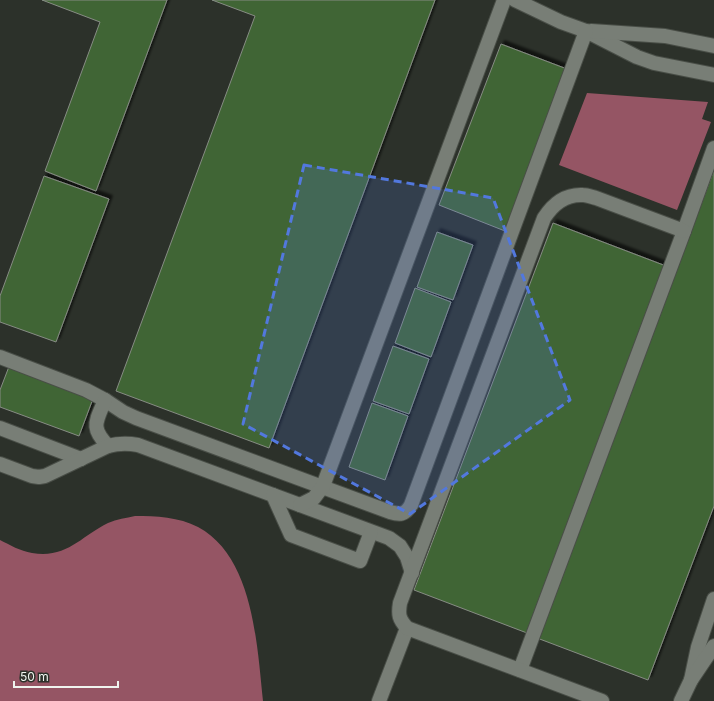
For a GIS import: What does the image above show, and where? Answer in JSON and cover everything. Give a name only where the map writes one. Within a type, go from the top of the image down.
[{"type":"lane","points":[[300,505],[314,498],[323,486],[504,0]]},
{"type":"lane","points":[[515,0],[561,22],[586,31],[637,57],[654,63],[714,75]]},
{"type":"lane","points":[[0,357],[86,390],[136,418],[397,514],[403,513],[408,510],[411,504],[586,31]]},
{"type":"lane","points":[[586,31],[665,36],[714,46]]},
{"type":"lane","points":[[520,670],[714,148]]},
{"type":"lane","points":[[602,701],[407,628],[401,622],[398,612],[400,603],[544,218],[550,209],[565,199],[583,195],[596,198],[684,231]]},
{"type":"lane","points":[[105,400],[96,424],[97,432],[108,446]]},
{"type":"lane","points":[[0,428],[81,459]]},
{"type":"lane","points":[[0,464],[32,476],[39,477],[46,476],[117,443],[138,445],[389,538],[400,546],[407,557],[412,573]]},
{"type":"lane","points":[[273,495],[291,535],[360,560],[371,532]]},
{"type":"lane","points":[[691,680],[698,647],[714,599]]},
{"type":"lane","points":[[378,701],[407,628]]},
{"type":"lane","points":[[681,701],[691,680],[714,646]]},
{"type":"highlighted area","points":[[304,165],[493,198],[570,400],[410,514],[243,424]]},
{"type":"shaded area","points":[[587,93],[708,102],[702,119],[711,122],[677,210],[559,165]]},
{"type":"shaded area","points":[[135,516],[167,518],[183,521],[198,527],[217,541],[231,559],[242,581],[255,630],[263,701],[0,701],[0,540],[15,548],[32,553],[55,553],[73,545],[108,523]]},
{"type":"building","points":[[42,0],[167,0],[96,191],[45,171],[100,22]]},
{"type":"building","points":[[212,0],[435,0],[269,448],[116,391],[255,16]]},
{"type":"building","points":[[501,44],[567,69],[505,231],[439,205]]},
{"type":"building","points":[[714,170],[714,506],[648,680],[537,638]]},
{"type":"building","points":[[44,176],[109,199],[56,342],[0,322],[0,296]]},
{"type":"building","points":[[553,223],[666,266],[527,633],[414,590]]},
{"type":"building","points":[[437,232],[473,245],[453,300],[417,287]]},
{"type":"building","points":[[415,288],[451,302],[431,357],[395,343]]},
{"type":"building","points":[[393,346],[429,359],[409,414],[373,401]]},
{"type":"building","points":[[10,364],[94,396],[79,436],[0,407],[0,390]]},
{"type":"building","points":[[372,403],[408,416],[385,480],[349,467]]}]
